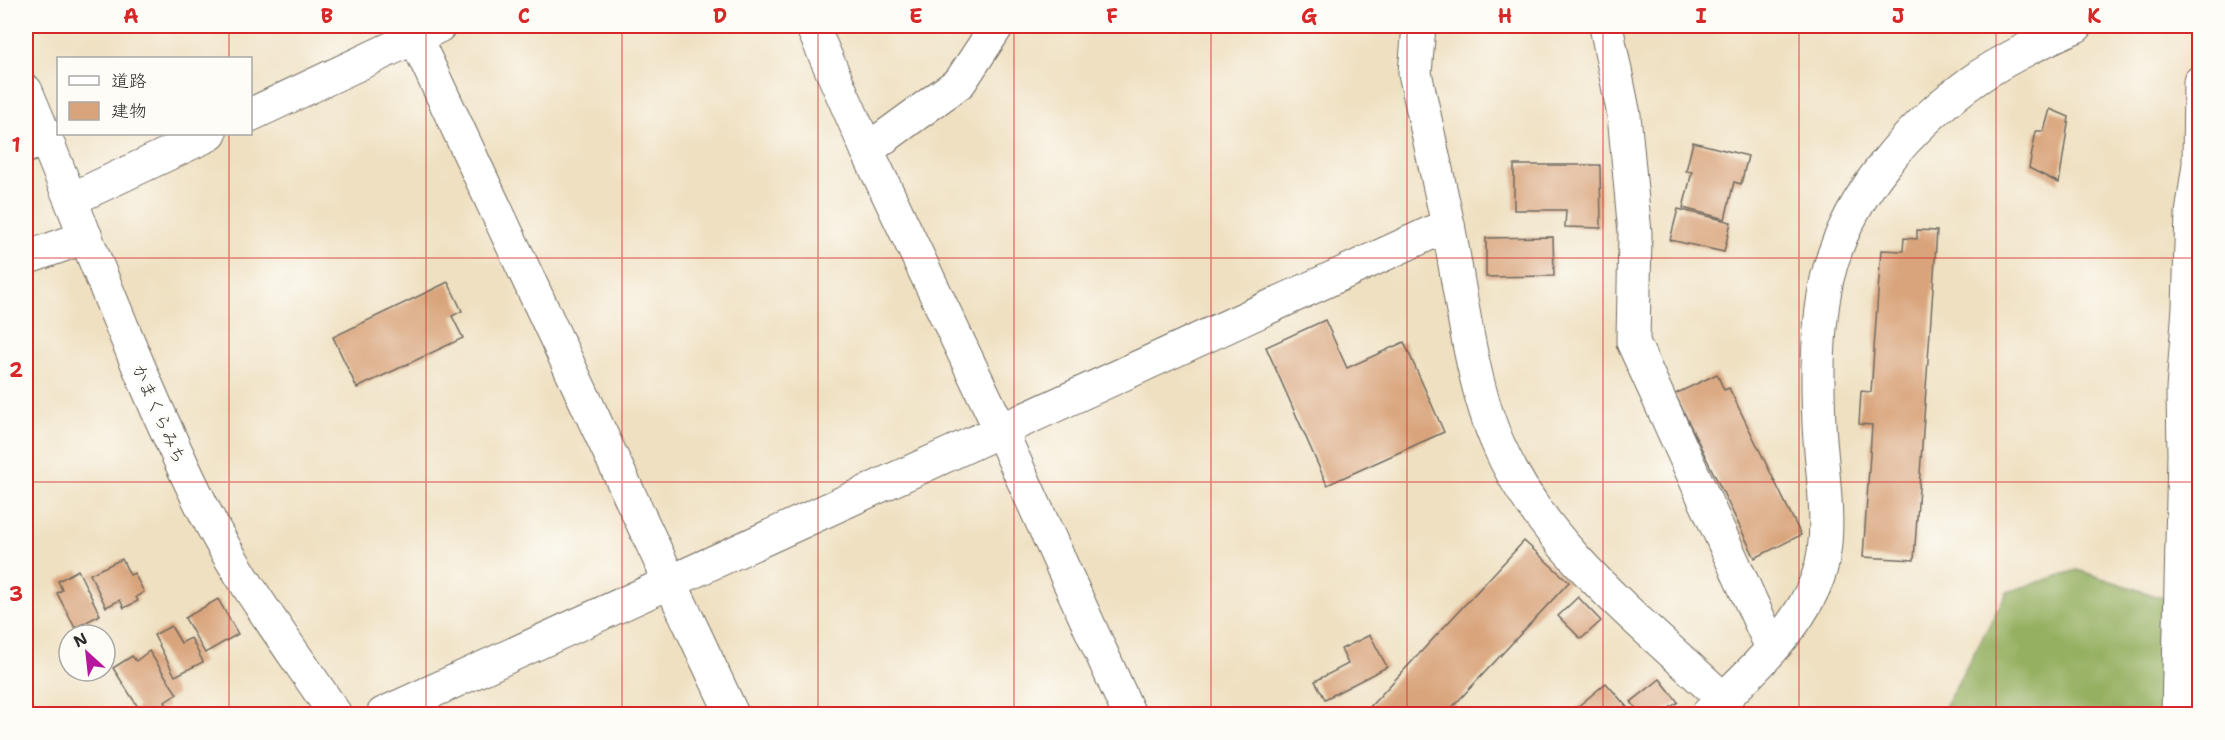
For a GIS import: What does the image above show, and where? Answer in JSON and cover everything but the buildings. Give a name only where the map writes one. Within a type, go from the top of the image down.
[{"type":"street","points":[[812,26],[867,150],[1002,431],[1087,626],[1129,714]]},
{"type":"street","points":[[867,150],[960,82],[997,26]]},
{"type":"street","points":[[1419,26],[1415,73],[1479,382],[1498,446],[1531,506],[1571,554],[1716,707],[1801,615],[1819,576],[1826,523],[1819,424],[1818,341],[1828,278],[1841,236],[1863,195],[1899,148],[1937,110],[1980,76],[2076,26]]},
{"type":"street","points":[[1606,26],[1624,114],[1635,233],[1633,342],[1772,648]]},
{"type":"street","points":[[252,114],[427,31],[671,582],[732,714]]},
{"type":"street","points":[[2178,714],[2190,614],[2192,457],[2183,390],[2194,309],[2192,214],[2199,164],[2199,82]]},
{"type":"street","name":"かまくらみち","points":[[26,91],[38,151],[72,199],[108,296],[198,499],[256,597],[335,714]]},
{"type":"street","points":[[72,199],[208,135]]},
{"type":"street","points":[[383,714],[1448,225]]},
{"type":"street","points":[[26,258],[86,237]]},
{"type":"green space","points":[[2077,570],[2175,602],[2163,714],[1945,714],[1946,705],[2007,592]]}]
